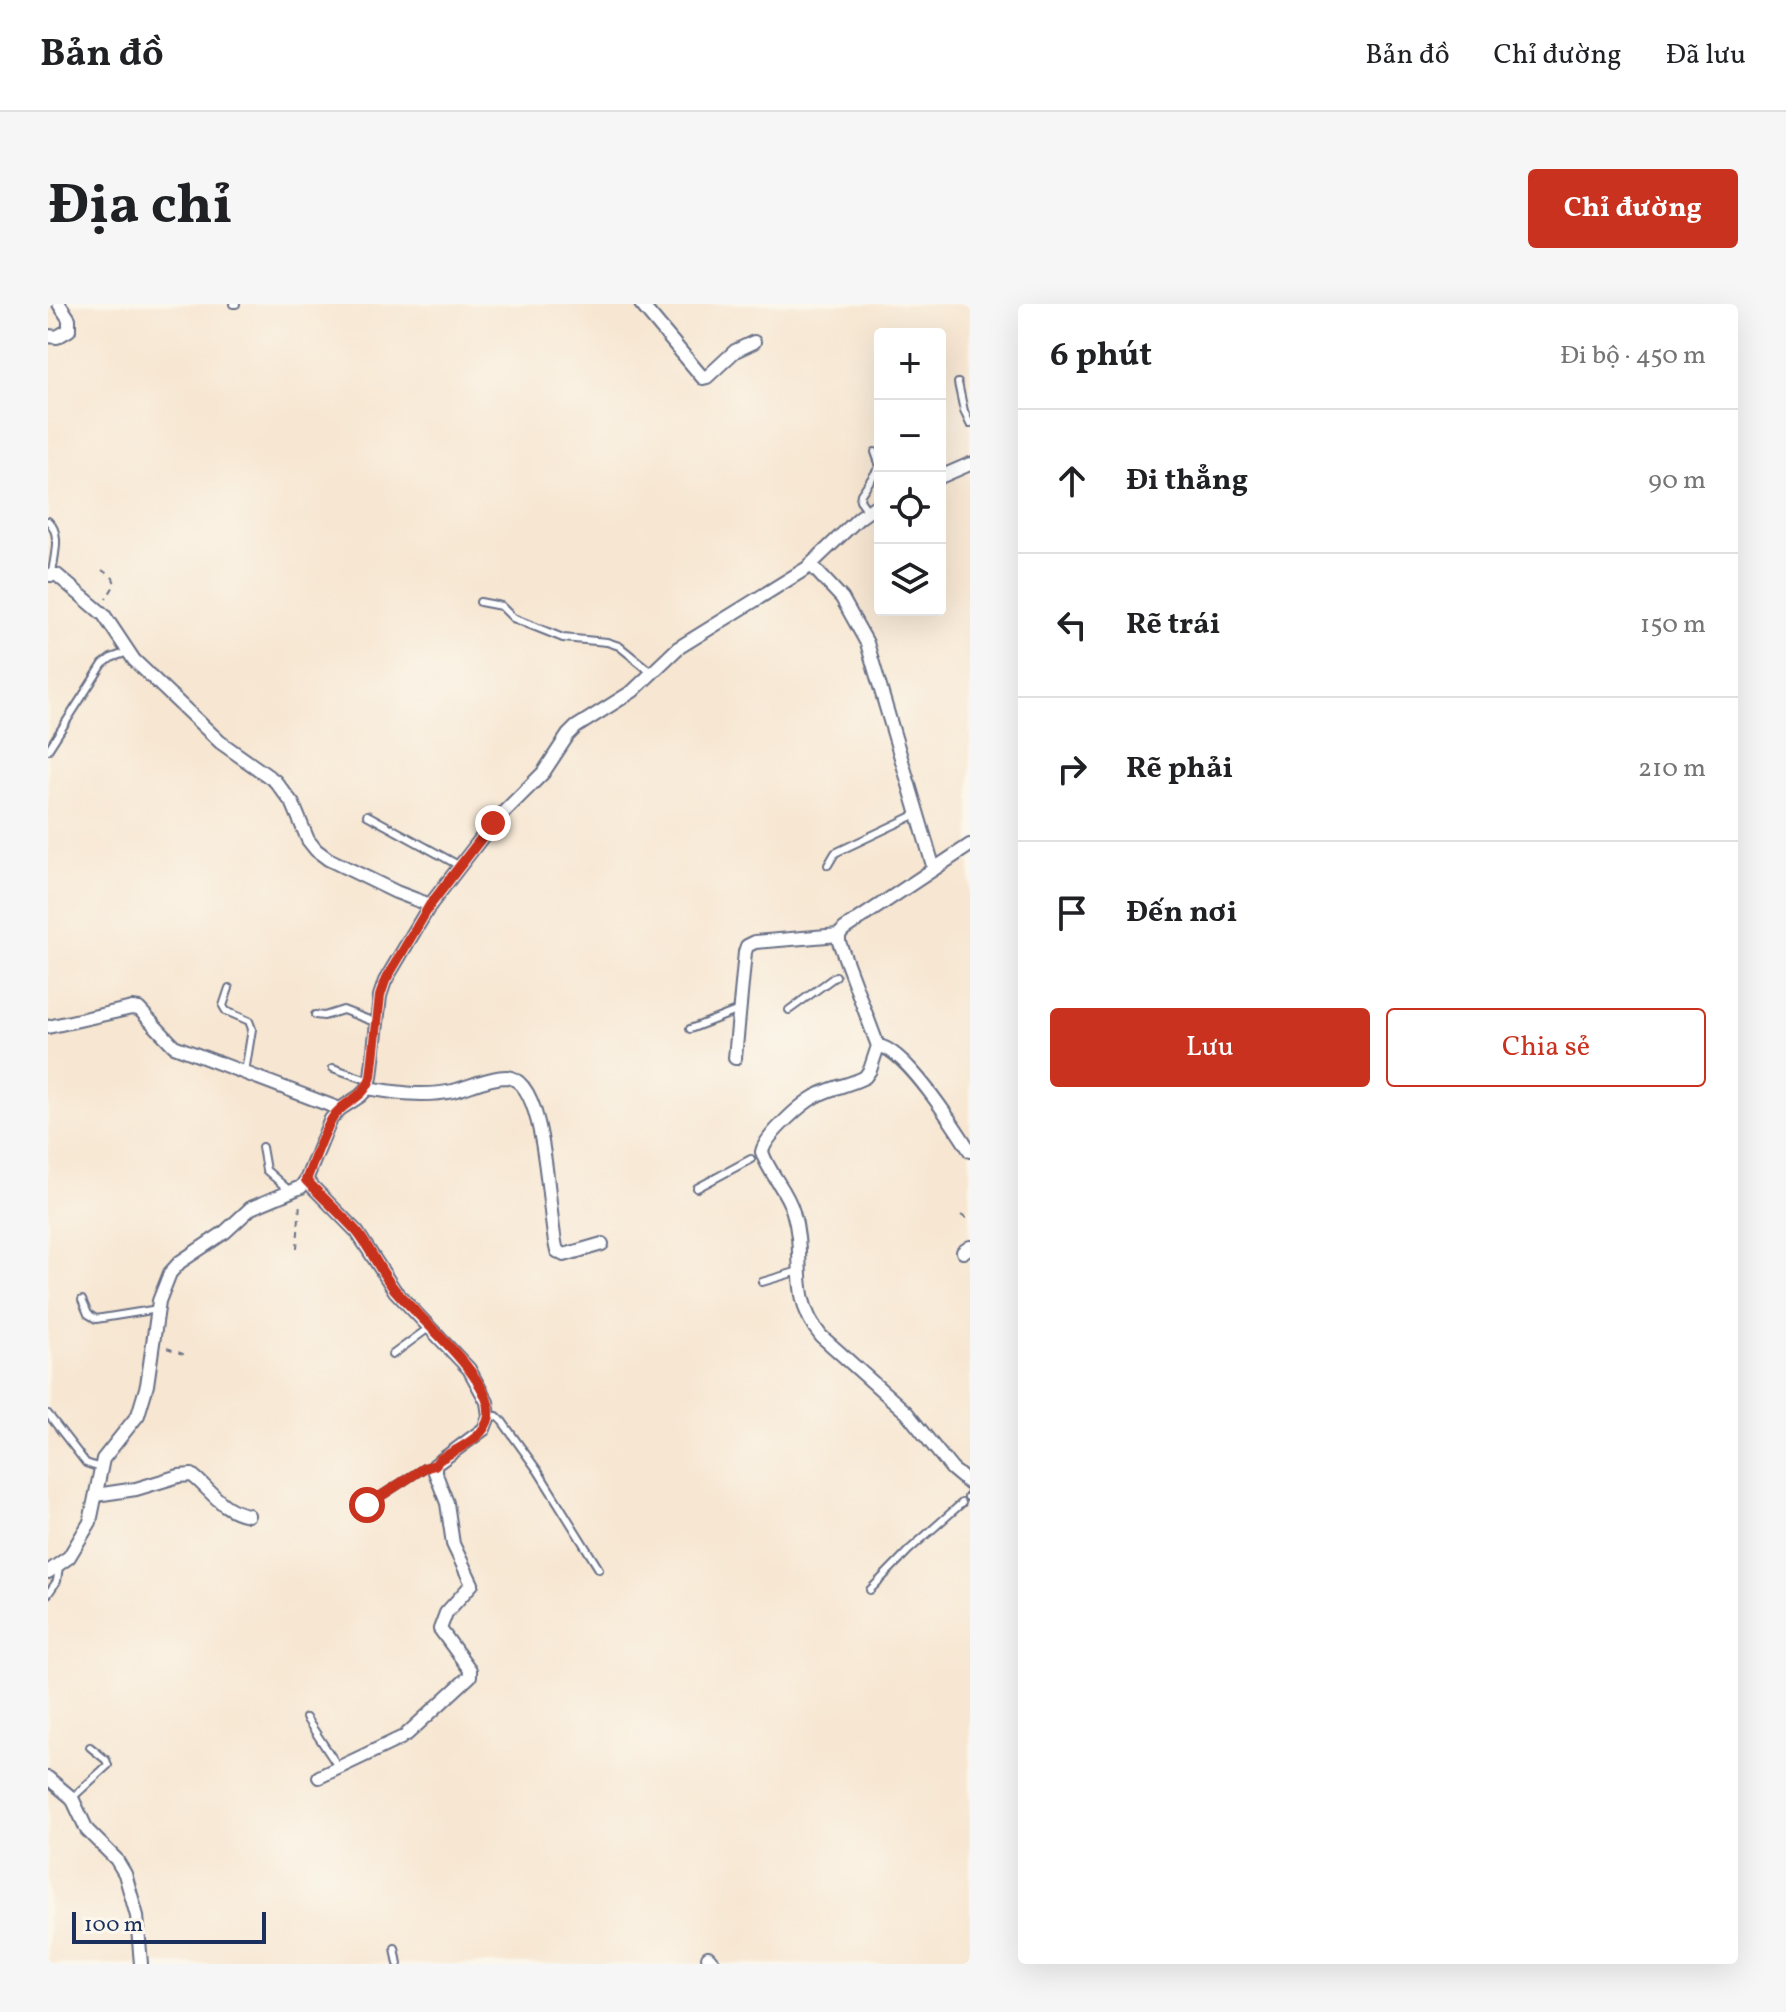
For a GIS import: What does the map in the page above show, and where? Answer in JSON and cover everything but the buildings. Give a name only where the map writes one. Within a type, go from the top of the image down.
[{"type":"street","points":[[48,336],[57,337],[69,330],[69,319],[59,304]]},
{"type":"street","points":[[641,304],[703,378],[735,351],[754,342]]},
{"type":"street","points":[[946,474],[970,464]]},
{"type":"street","points":[[53,1569],[69,1557],[90,1522],[100,1468],[109,1449],[138,1415],[147,1385],[162,1287],[180,1262],[225,1232],[251,1208],[299,1186],[331,1119],[369,1085],[380,996],[385,981],[430,905],[493,823],[543,773],[576,727],[633,691],[678,648],[811,565],[874,507]]},
{"type":"street","points":[[811,565],[842,598],[867,643],[934,869]]},
{"type":"street","points":[[50,574],[99,610],[111,623],[128,652],[220,742],[275,781],[293,804],[308,840],[316,850],[396,892],[430,905]]},
{"type":"street","points":[[969,1492],[907,1413],[810,1324],[804,1309],[793,1212],[757,1156],[767,1139],[806,1103],[823,1092],[865,1077],[870,1070],[878,1046],[842,972],[839,935],[970,845]]},
{"type":"street","points":[[735,1058],[747,946],[755,942],[839,935]]},
{"type":"street","points":[[48,1027],[139,1009],[174,1046],[340,1109]]},
{"type":"street","points":[[878,1046],[884,1046],[898,1058],[939,1102],[970,1151]]},
{"type":"street","points":[[369,1085],[422,1095],[450,1092],[504,1077],[516,1079],[525,1088],[540,1127],[557,1251],[564,1255],[602,1244]]},
{"type":"street","points":[[299,1186],[357,1232],[395,1291],[477,1380],[487,1402],[489,1416],[484,1429],[476,1437],[435,1465],[447,1503],[453,1544],[472,1584],[446,1613],[440,1629],[470,1670],[470,1676],[404,1736],[319,1777]]},
{"type":"street","points":[[96,1495],[192,1475],[225,1507],[232,1512],[248,1515]]},
{"type":"street","points":[[48,1778],[72,1798],[87,1830],[116,1859],[125,1874],[137,1916],[141,1964]]},
{"type":"lane","points":[[958,383],[970,424]]},
{"type":"lane","points":[[868,511],[860,500],[861,494],[876,472]]},
{"type":"lane","points":[[48,521],[56,529],[57,536],[50,574]]},
{"type":"lane","points":[[480,602],[501,606],[513,618],[563,638],[619,646],[651,672]]},
{"type":"lane","points":[[48,750],[103,664],[128,652]]},
{"type":"lane","points":[[828,865],[835,853],[917,814]]},
{"type":"lane","points":[[367,815],[460,866]]},
{"type":"lane","points":[[789,1010],[842,972]]},
{"type":"lane","points":[[229,988],[223,1006],[226,1011],[249,1021],[252,1029],[245,1072]]},
{"type":"lane","points":[[315,1015],[324,1016],[343,1010],[377,1023]]},
{"type":"lane","points":[[690,1029],[739,1010]]},
{"type":"lane","points":[[333,1068],[369,1085]]},
{"type":"lane","points":[[262,1147],[266,1170],[299,1186]]},
{"type":"lane","points":[[697,1188],[757,1156]]},
{"type":"lane","points":[[762,1282],[799,1271]]},
{"type":"lane","points":[[82,1300],[88,1314],[96,1319],[158,1309]]},
{"type":"lane","points":[[392,1355],[430,1327]]},
{"type":"lane","points":[[48,1414],[86,1463],[100,1468]]},
{"type":"lane","points":[[489,1416],[497,1416],[502,1421],[538,1471],[599,1569]]},
{"type":"lane","points":[[367,1505],[424,1468],[435,1465]]},
{"type":"lane","points":[[870,1590],[962,1503]]},
{"type":"lane","points":[[48,1594],[57,1581],[53,1569]]},
{"type":"lane","points":[[306,1718],[339,1768]]},
{"type":"lane","points":[[72,1798],[108,1765],[90,1747]]},
{"type":"lane","points":[[395,1948],[398,1964]]},
{"type":"path","points":[[99,610],[115,584],[113,578],[102,570]]},
{"type":"path","points":[[297,1248],[299,1186]]},
{"type":"path","points":[[961,1215],[970,1221]]},
{"type":"path","points":[[153,1343],[188,1356]]},
{"type":"route","points":[[367,1505],[476,1437],[484,1429],[489,1416],[487,1402],[469,1369],[395,1291],[357,1232],[306,1180],[331,1119],[368,1088],[380,996],[385,981],[430,905],[493,823]]}]
